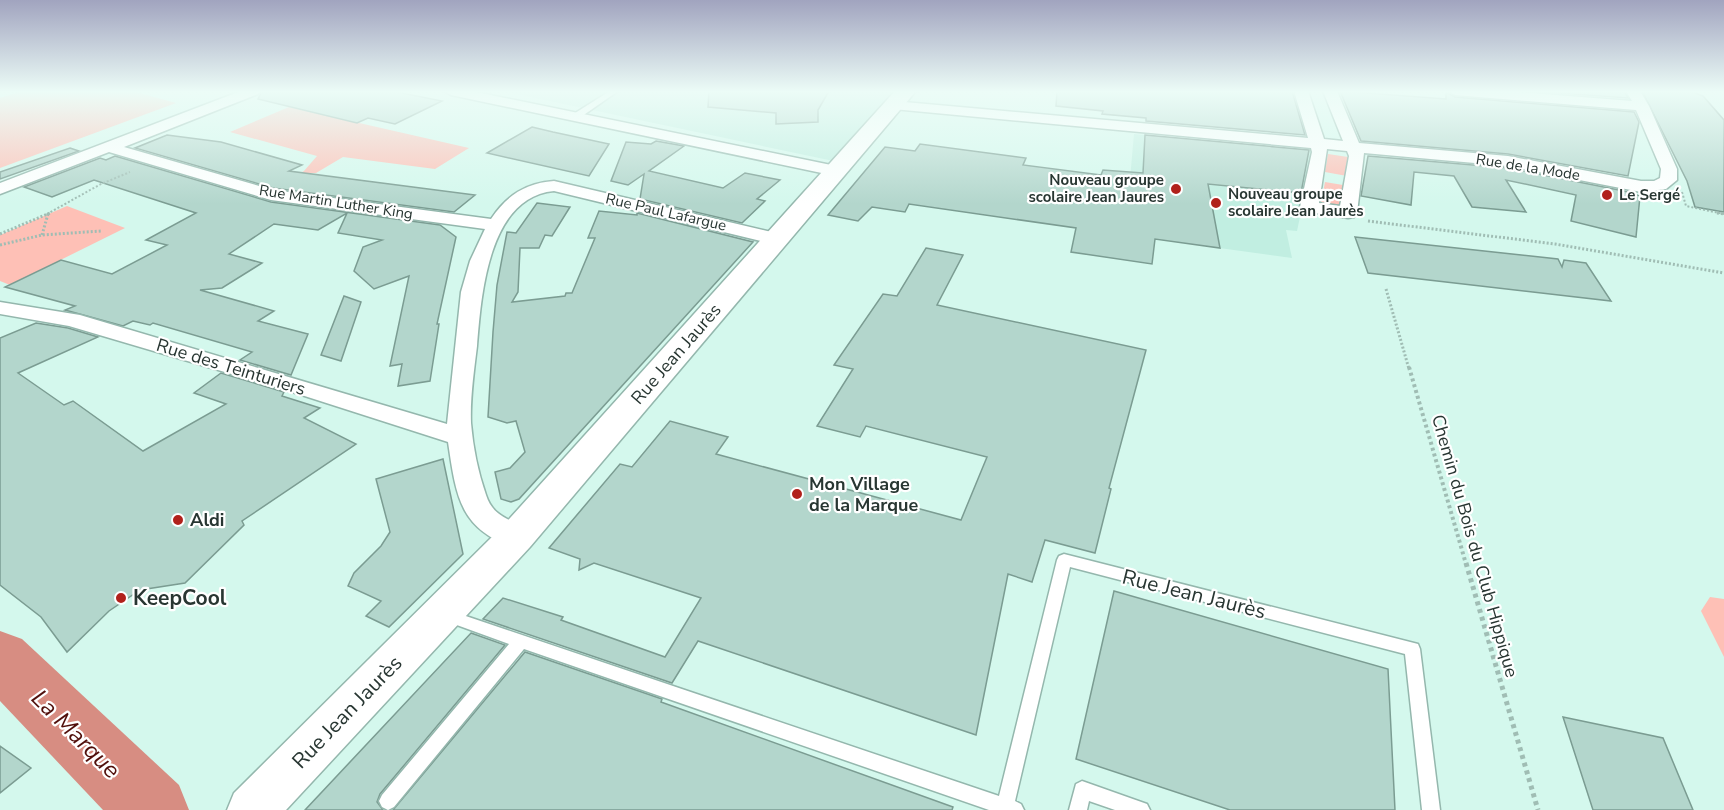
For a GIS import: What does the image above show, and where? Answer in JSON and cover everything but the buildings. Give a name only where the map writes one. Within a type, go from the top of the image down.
[{"type":"main road","name":"Rue Jean Jaurès","points":[[252,810],[516,537],[873,129]]},
{"type":"street","points":[[0,189],[155,129]]},
{"type":"street","points":[[631,129],[836,171]]},
{"type":"street","name":"Rue de la Mode","points":[[1186,129],[1520,162],[1640,187],[1661,185],[1668,180]]},
{"type":"street","points":[[1313,129],[1320,152],[1309,207],[1348,213],[1357,156],[1346,129]]},
{"type":"street","points":[[1652,129],[1669,169],[1668,180]]},
{"type":"street","name":"Rue Martin Luther King","points":[[108,147],[271,195],[497,225]]},
{"type":"street","name":"Rue Paul Lafargue","points":[[497,225],[523,194],[535,187],[554,186],[777,239]]},
{"type":"street","points":[[497,225],[482,253],[471,292],[459,408],[459,437],[475,503],[481,516],[492,526],[516,537]]},
{"type":"street","name":"Rue des Teinturiers","points":[[0,308],[72,320],[459,437]]},
{"type":"lane","name":"Rue Jean Jaurès","points":[[441,614],[1010,808],[1064,560],[1412,650],[1431,810]]},
{"type":"lane","points":[[388,801],[520,641]]},
{"type":"lane","points":[[1078,810],[1083,790],[1141,810]]},
{"type":"path","points":[[0,234],[48,213],[101,184],[155,161]]},
{"type":"path","points":[[1668,180],[1678,182],[1686,206],[1724,214]]},
{"type":"path","points":[[42,235],[48,213]]},
{"type":"path","points":[[1348,213],[1354,218],[1365,220],[1554,244],[1724,273]]},
{"type":"path","points":[[0,245],[42,235],[101,231]]},
{"type":"path","name":"Chemin du Bois du Club Hippique","points":[[1386,289],[1538,810]]},
{"type":"shaded area","points":[[0,129],[106,129],[0,168]]},
{"type":"shaded area","points":[[238,129],[385,129],[469,148],[435,169],[343,157],[287,186],[279,184],[304,171],[317,156],[230,132]]},
{"type":"shaded area","points":[[681,129],[872,129],[843,163]]},
{"type":"shaded area","name":"Nouveau groupe scolaire Jean Jaurès","points":[[1134,134],[1314,151],[1297,231],[1286,230],[1292,258],[1125,235]]},
{"type":"shaded area","points":[[1328,154],[1348,157],[1347,176],[1325,172]]},
{"type":"shaded area","points":[[1325,182],[1343,185],[1340,207],[1321,203]]},
{"type":"shaded area","points":[[67,206],[125,228],[10,285],[0,281],[0,235]]},
{"type":"shaded area","points":[[1710,597],[1724,599],[1724,657],[1701,611]]},
{"type":"waterway","name":"La Marque","points":[[0,658],[153,810]]},
{"type":"place","name":"Nouveau groupe scolaire Jean Jaures","points":[[1176,189]]},
{"type":"place","name":"Le Sergé","points":[[1607,195]]},
{"type":"place","name":"Nouveau groupe scolaire Jean Jaurès","points":[[1216,203]]},
{"type":"place","name":"Mon Village de la Marque","points":[[797,494]]},
{"type":"place","name":"Aldi","points":[[178,520]]},
{"type":"place","name":"KeepCool","points":[[121,598]]}]
